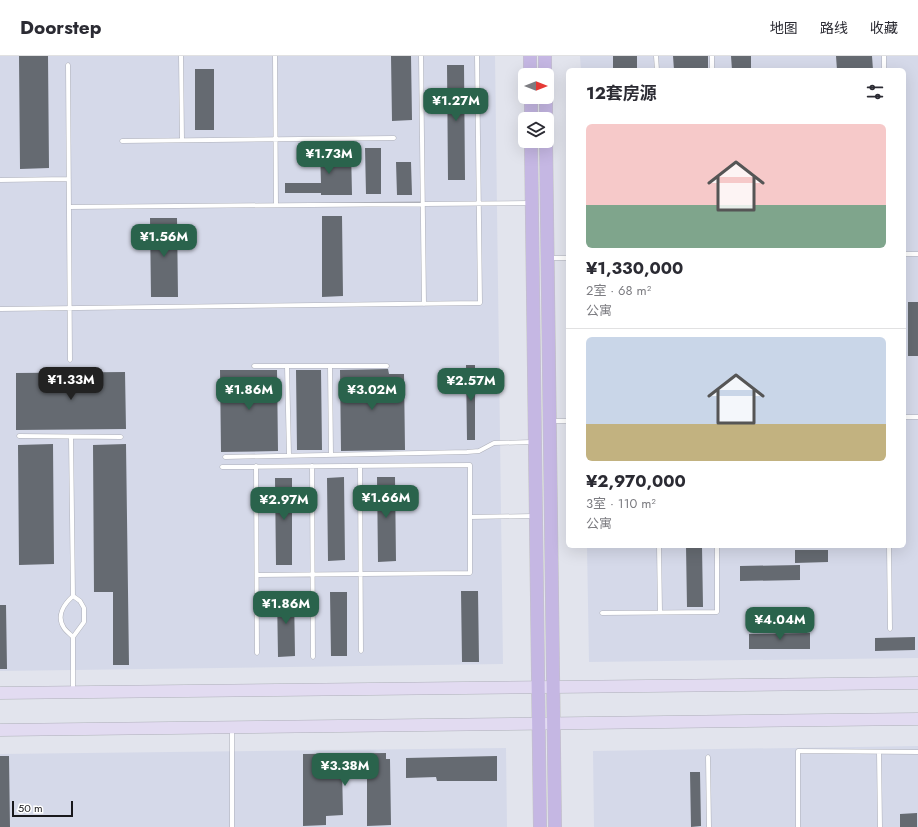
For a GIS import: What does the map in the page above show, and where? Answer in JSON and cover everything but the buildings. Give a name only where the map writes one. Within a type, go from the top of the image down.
[{"type":"main road","points":[[530,56],[530,68]]},
{"type":"main road","points":[[545,56],[546,68]]},
{"type":"main road","points":[[531,148],[540,827]]},
{"type":"main road","points":[[546,148],[555,827]]},
{"type":"street","points":[[0,693],[918,683]]},
{"type":"street","points":[[0,730],[918,719]]},
{"type":"lane","points":[[181,56],[182,140]]},
{"type":"lane","points":[[276,56],[276,205]]},
{"type":"lane","points":[[421,56],[424,304]]},
{"type":"lane","points":[[0,309],[480,303],[477,56]]},
{"type":"lane","points":[[656,56],[657,68]]},
{"type":"lane","points":[[712,56],[712,68]]},
{"type":"lane","points":[[884,56],[884,68]]},
{"type":"lane","points":[[68,65],[70,360]]},
{"type":"lane","points":[[122,141],[394,138]]},
{"type":"lane","points":[[0,180],[69,179]]},
{"type":"lane","points":[[69,207],[532,202]]},
{"type":"lane","points":[[906,254],[918,254]]},
{"type":"lane","points":[[548,258],[566,258]]},
{"type":"lane","points":[[254,366],[387,366]]},
{"type":"lane","points":[[287,366],[290,456]]},
{"type":"lane","points":[[330,366],[331,455]]},
{"type":"lane","points":[[906,417],[918,417]]},
{"type":"lane","points":[[550,421],[566,421]]},
{"type":"lane","points":[[19,436],[121,437]]},
{"type":"lane","points":[[71,437],[73,596],[84,608],[84,622],[74,637],[74,692]]},
{"type":"lane","points":[[225,457],[467,452],[479,451],[494,443],[535,442]]},
{"type":"lane","points":[[222,467],[470,465],[470,573],[257,574]]},
{"type":"lane","points":[[256,466],[257,653]]},
{"type":"lane","points":[[312,466],[313,657]]},
{"type":"lane","points":[[360,466],[361,651]]},
{"type":"lane","points":[[470,517],[536,516]]},
{"type":"lane","points":[[659,548],[660,612]]},
{"type":"lane","points":[[602,613],[717,612],[717,548]]},
{"type":"lane","points":[[889,548],[890,629]]},
{"type":"lane","points":[[73,596],[65,602],[62,608],[61,620],[63,627],[74,637]]},
{"type":"lane","points":[[232,727],[232,827]]},
{"type":"lane","points":[[798,827],[798,751],[918,752]]},
{"type":"lane","points":[[879,752],[880,827]]},
{"type":"lane","points":[[708,756],[709,827]]},
{"type":"shaded area","points":[[0,56],[495,56],[503,664],[0,671]]},
{"type":"shaded area","points":[[580,56],[918,56],[918,658],[589,662],[587,548],[906,548],[906,68],[581,68]]},
{"type":"shaded area","points":[[918,746],[918,827],[594,827],[593,751]]},
{"type":"shaded area","points":[[506,748],[507,827],[0,827],[0,754]]}]
